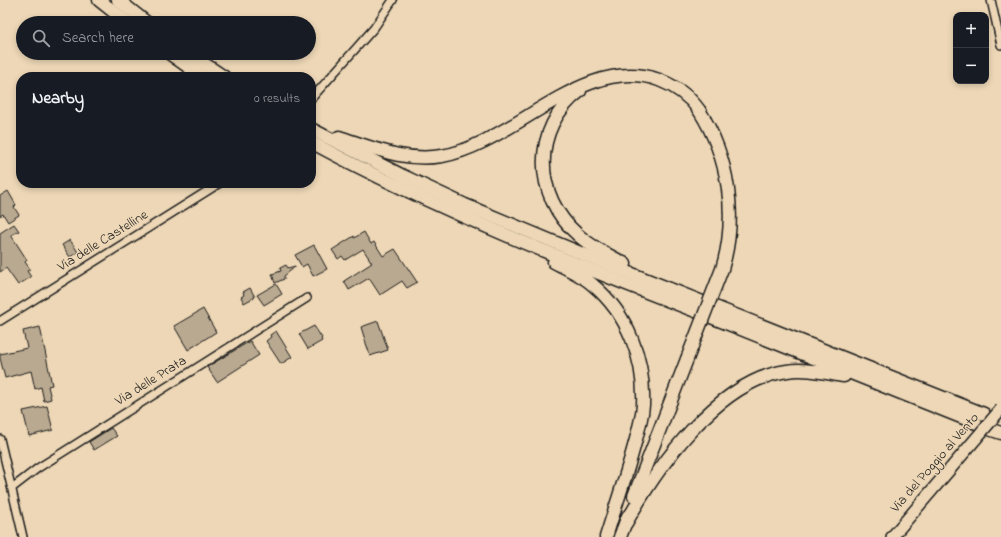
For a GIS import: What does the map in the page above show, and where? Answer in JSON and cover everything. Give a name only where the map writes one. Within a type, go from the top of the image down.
[{"type":"highway","points":[[99,0],[119,16]]},
{"type":"highway","points":[[118,0],[139,16]]},
{"type":"highway","points":[[179,60],[196,72]]},
{"type":"highway","points":[[198,60],[216,72]]},
{"type":"highway","points":[[316,131],[390,154],[416,157],[442,156],[468,150],[479,145],[567,93],[610,77],[622,75],[645,76],[674,86],[689,98],[700,110],[715,140],[725,172],[730,202],[730,223],[725,257],[722,269],[658,433],[620,537]]},
{"type":"highway","points":[[589,84],[565,105],[549,130],[543,161],[545,182],[548,192],[561,216],[577,235],[585,241],[687,296]]},
{"type":"highway","points":[[316,132],[382,166],[465,205],[687,296],[984,414]]},
{"type":"highway","points":[[316,145],[390,182],[493,229],[976,422]]},
{"type":"highway","points":[[493,229],[583,277],[593,285],[604,295],[619,314],[636,349],[641,371],[643,390],[641,421],[606,537]]},
{"type":"highway","points":[[626,523],[654,476],[686,435],[720,404],[746,386],[768,375],[798,370],[821,371],[885,386]]},
{"type":"highway","points":[[997,419],[1001,433]]},
{"type":"highway","points":[[611,537],[642,463],[658,433]]},
{"type":"main road","name":"Via del Poggio al Vento","points":[[892,537],[951,468],[997,419]]},
{"type":"street","points":[[316,93],[374,28],[392,0]]},
{"type":"street","points":[[991,0],[1001,45]]},
{"type":"street","name":"Via delle Castelline","points":[[0,321],[212,188]]},
{"type":"street","name":"Via delle Prata","points":[[12,488],[38,468],[307,298]]},
{"type":"street","points":[[0,439],[23,537]]},
{"type":"building","points":[[8,191],[16,205],[14,207],[19,215],[8,222],[3,214],[0,216],[0,196]]},
{"type":"building","points":[[14,224],[19,231],[11,235],[27,260],[25,262],[30,269],[27,271],[31,277],[18,285],[6,268],[0,272],[0,233]]},
{"type":"building","points":[[364,232],[371,244],[374,242],[383,256],[395,249],[417,282],[407,288],[402,281],[380,295],[369,278],[349,290],[344,281],[372,263],[363,249],[345,260],[342,256],[338,259],[332,250],[354,236],[354,238]]},
{"type":"building","points":[[70,240],[78,252],[70,257],[62,245]]},
{"type":"building","points":[[314,245],[327,269],[313,276],[307,264],[302,267],[295,255]]},
{"type":"building","points":[[286,265],[288,268],[295,267],[284,276],[284,279],[275,283],[272,274],[281,271],[280,268]]},
{"type":"building","points":[[276,284],[282,294],[264,305],[257,295]]},
{"type":"building","points":[[250,288],[255,297],[244,303],[241,297],[244,295],[243,292]]},
{"type":"building","points":[[203,309],[216,332],[188,350],[174,326]]},
{"type":"building","points":[[378,321],[388,350],[370,356],[361,327]]},
{"type":"building","points":[[314,326],[322,338],[322,341],[308,349],[299,334]]},
{"type":"building","points":[[40,327],[52,385],[48,386],[51,399],[44,401],[41,387],[35,389],[31,371],[5,378],[0,358],[0,354],[27,348],[23,331]]},
{"type":"building","points":[[276,331],[292,357],[281,364],[266,341],[271,337],[270,335]]},
{"type":"building","points":[[250,341],[259,355],[217,382],[207,367]]},
{"type":"building","points":[[47,406],[53,430],[29,436],[23,411]]},
{"type":"building","points":[[111,428],[117,436],[94,450],[89,442]]}]
